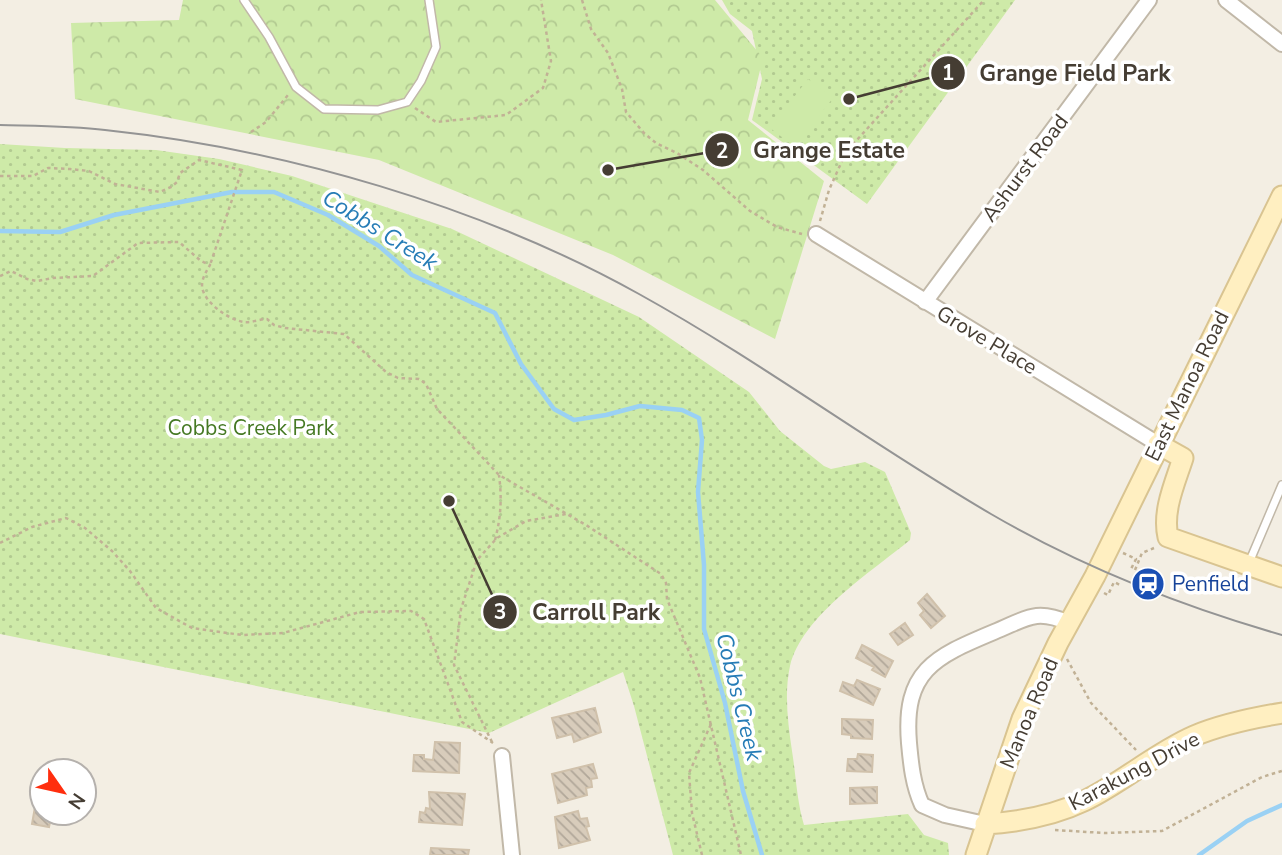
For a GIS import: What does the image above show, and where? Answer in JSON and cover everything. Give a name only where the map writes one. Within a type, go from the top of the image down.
[{"type":"main road","name":"East Manoa Road","points":[[1098,584],[1158,444],[1282,196]]},
{"type":"main road","points":[[1158,444],[1183,458],[1167,510],[1168,537],[1282,577]]},
{"type":"main road","name":"Manoa Road","points":[[976,855],[1022,719],[1069,623],[1098,584]]},
{"type":"main road","name":"Karakung Drive","points":[[985,824],[1013,822],[1058,811],[1084,801],[1193,737],[1224,725],[1282,713]]},
{"type":"street","name":"Ashurst Road","points":[[925,302],[1149,0]]},
{"type":"street","points":[[1226,0],[1282,44]]},
{"type":"street","name":"Grove Place","points":[[816,234],[1158,444]]},
{"type":"street","points":[[985,824],[931,810],[922,805],[914,782],[911,759],[908,708],[914,688],[924,672],[943,655],[1029,617],[1045,614],[1069,623]]},
{"type":"street","points":[[502,755],[512,855]]},
{"type":"lane","points":[[244,0],[269,37],[296,87],[324,109],[378,110],[407,102],[421,81],[436,47],[429,0]]},
{"type":"lane","points":[[1247,565],[1282,485]]},
{"type":"path","points":[[407,102],[436,122],[506,115],[534,95],[543,88],[551,61],[541,0]]},
{"type":"path","points":[[582,0],[591,29],[608,54],[622,89],[626,112],[644,133],[702,170],[750,211],[776,227],[797,234],[816,234],[829,190],[846,152],[984,0]]},
{"type":"path","points":[[251,132],[266,122],[296,87]]},
{"type":"path","points":[[0,176],[33,176],[48,168],[70,169],[89,171],[115,184],[160,192],[171,187],[177,182],[180,173],[199,160],[242,170],[210,265],[202,279],[202,290],[208,300],[227,315],[243,322],[267,319],[274,325],[285,328],[344,334],[386,372],[398,378],[419,379],[426,384],[437,409],[499,475],[567,514],[661,574],[666,583],[667,599],[700,678],[741,855]]},
{"type":"path","points":[[0,276],[11,271],[37,281],[93,276],[138,243],[179,242],[201,261],[210,265]]},
{"type":"path","points":[[495,541],[501,517],[499,475]]},
{"type":"path","points":[[502,755],[493,743],[454,665],[461,609],[477,560],[495,541],[526,521],[567,514]]},
{"type":"path","points":[[0,543],[32,527],[66,518],[85,528],[131,571],[156,608],[192,628],[215,633],[283,633],[360,612],[411,611],[424,619],[462,722],[493,743]]},
{"type":"path","points":[[1123,553],[1136,559],[1133,569],[1142,553],[1168,537]]},
{"type":"path","points":[[1098,584],[1108,595],[1114,583],[1121,585]]},
{"type":"path","points":[[1058,643],[1091,703],[1126,741],[1150,762]]},
{"type":"path","points":[[702,855],[692,813],[689,773],[711,723]]},
{"type":"path","points":[[1055,830],[1104,833],[1162,831],[1262,778],[1282,771]]},
{"type":"green space","points":[[183,0],[715,0],[763,58],[748,120],[824,181],[775,339],[613,255],[379,160],[75,99],[71,23],[179,20]]},
{"type":"green space","points":[[722,0],[1015,0],[867,204],[752,120],[762,79],[752,31],[730,14]]},
{"type":"green space","points":[[808,79],[833,98],[795,147],[770,128]]},
{"type":"green space","name":"Cobbs Creek Park","points":[[0,144],[156,150],[219,159],[292,176],[452,229],[639,317],[749,392],[780,431],[824,466],[831,469],[865,462],[885,472],[911,533],[910,540],[823,613],[808,630],[790,666],[787,708],[798,798],[804,825],[908,814],[924,835],[948,843],[949,855],[673,855],[623,672],[489,733],[0,634]]},
{"type":"building","points":[[927,594],[945,616],[931,628],[920,615],[924,611],[918,603]]},
{"type":"building","points":[[905,623],[913,635],[898,645],[890,634]]},
{"type":"building","points":[[862,645],[893,661],[885,677],[872,670],[874,667],[856,658]]},
{"type":"building","points":[[857,680],[880,689],[873,705],[840,691],[843,682],[854,686]]},
{"type":"building","points":[[595,708],[601,732],[574,742],[572,734],[557,738],[552,718]]},
{"type":"building","points":[[842,719],[873,720],[872,739],[851,738],[851,735],[842,734]]},
{"type":"building","points":[[435,742],[460,743],[459,773],[413,771],[414,755],[424,755],[424,759],[433,760]]},
{"type":"building","points":[[858,754],[873,755],[872,772],[847,771],[848,759],[857,759]]},
{"type":"building","points":[[593,764],[597,778],[591,779],[592,787],[586,788],[587,795],[558,803],[552,774]]},
{"type":"building","points":[[877,787],[877,803],[850,804],[850,788]]},
{"type":"building","points":[[429,792],[465,794],[462,825],[419,822],[420,812],[425,813],[426,808],[430,809]]},
{"type":"building","points":[[578,811],[580,819],[587,818],[589,826],[586,827],[590,840],[559,848],[555,817]]},
{"type":"building","points":[[431,848],[469,850],[468,855],[430,855]]},
{"type":"waterway","name":"Cobbs Creek","points":[[0,231],[60,232],[114,215],[232,192],[274,192],[328,215],[379,246],[412,275],[495,313],[521,364],[554,409],[574,420],[640,406],[682,410],[699,418],[702,440],[698,492],[704,565],[704,629],[725,703],[743,791],[762,855]]},
{"type":"waterway","name":"Cobbs Creek","points":[[1199,855],[1247,821],[1282,805]]},
{"type":"tram line","points":[[0,125],[105,130],[242,151],[380,186],[448,208],[514,234],[578,262],[684,320],[902,460],[1025,533],[1096,568],[1170,598],[1282,635]]},
{"type":"place","name":"Grange Field Park","points":[[849,99]]},
{"type":"place","name":"Grange Estate","points":[[608,170]]},
{"type":"place","name":"Carroll Park","points":[[449,501]]},
{"type":"place","name":"Penfield","points":[[1148,584]]}]
